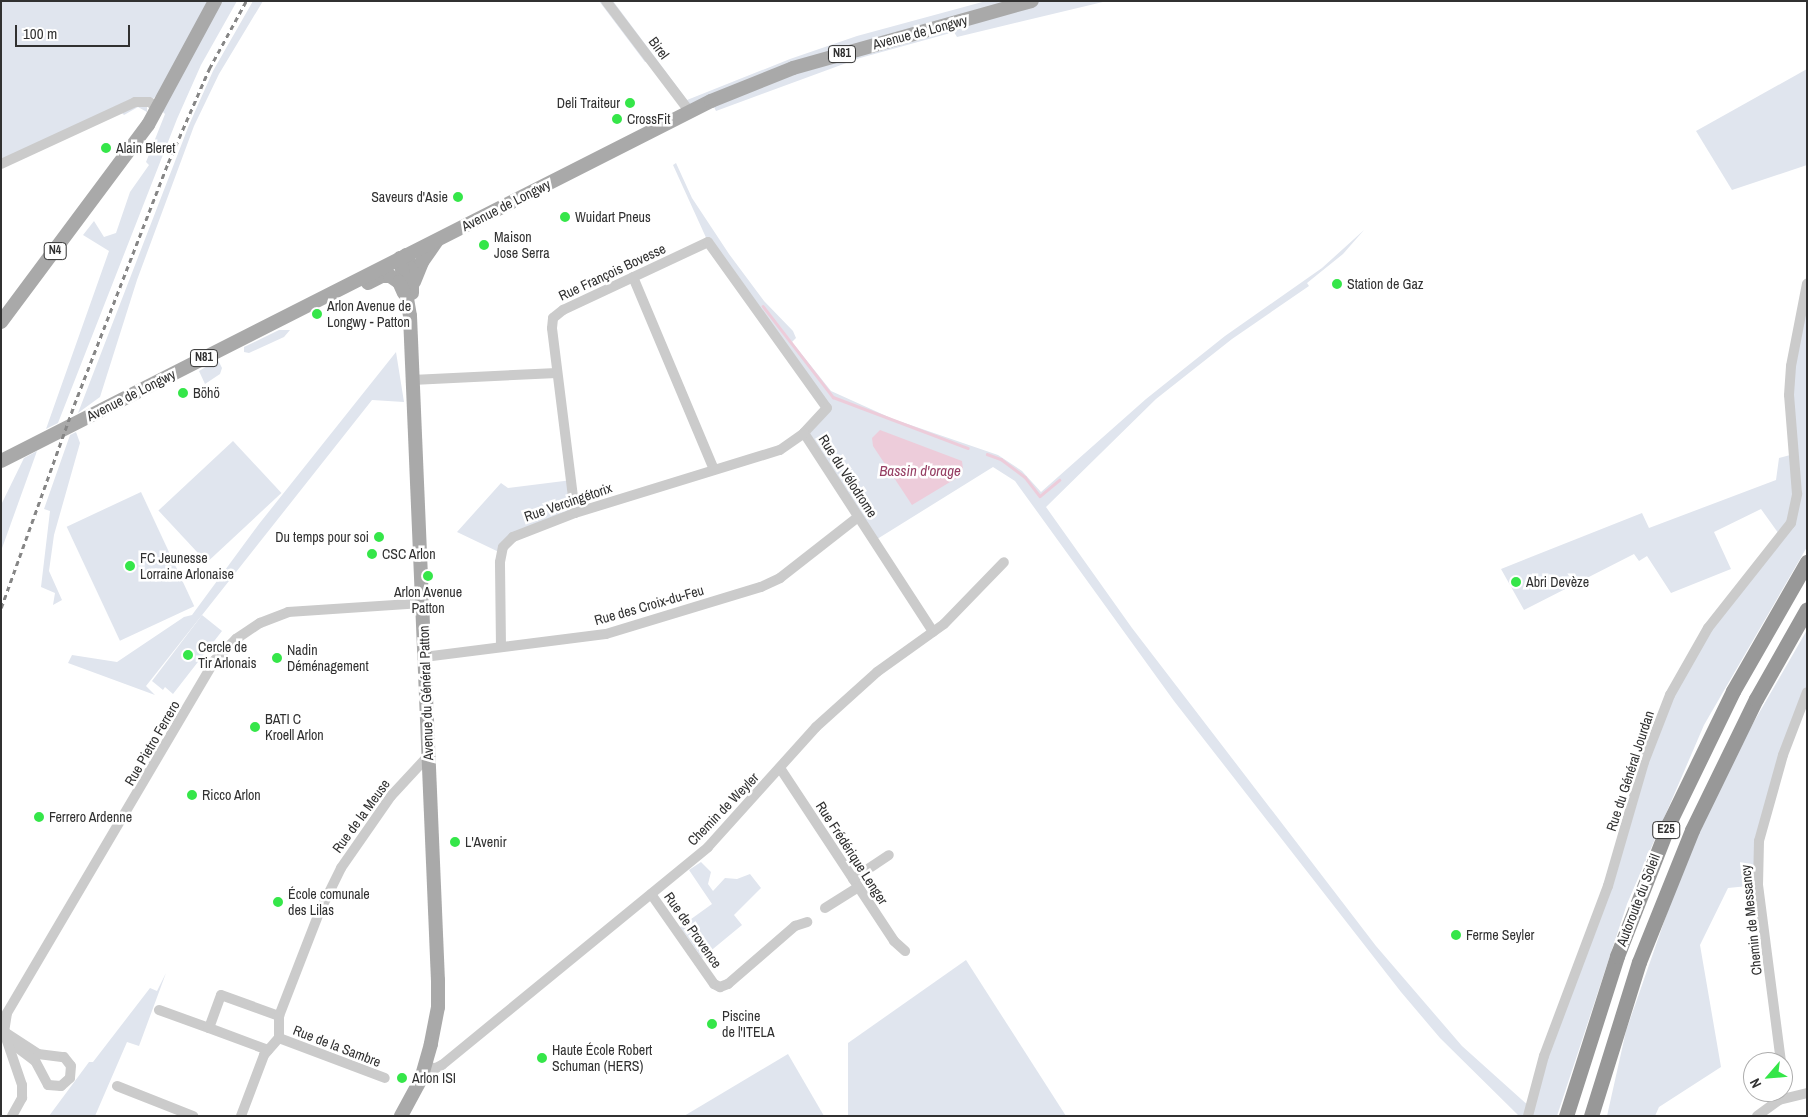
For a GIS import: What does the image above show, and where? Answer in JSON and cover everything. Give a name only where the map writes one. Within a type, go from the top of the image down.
[{"type":"highway","name":"Autoroute du Soleil","points":[[1566,1116],[1617,956],[1669,823],[1733,691],[1807,562]]},
{"type":"highway","name":"Autoroute du Soleil","points":[[1592,1116],[1639,962],[1692,830],[1752,706],[1807,609]]},
{"type":"main road","name":"N4","points":[[1,322],[148,125],[159,108],[215,1]]},
{"type":"main road","name":"Avenue de Longwy","points":[[1,460],[690,112],[793,68],[1032,1]]},
{"type":"main road","points":[[413,282],[422,262],[438,239]]},
{"type":"main road","points":[[403,257],[412,268],[413,282],[410,316]]},
{"type":"main road","points":[[403,257],[410,316]]},
{"type":"main road","name":"N81","points":[[328,295],[340,297],[382,276],[390,276],[399,282],[404,292],[410,316]]},
{"type":"main road","name":"Avenue du Général Patton","points":[[401,1116],[421,1079],[438,993],[410,316]]},
{"type":"main road","name":"Avenue du Général Patton","points":[[395,1116],[425,1063]]},
{"type":"street","name":"Birel","points":[[606,1],[690,112]]},
{"type":"street","points":[[1,164],[135,102],[149,102],[159,108]]},
{"type":"street","name":"Rue François Bovesse","points":[[575,512],[552,328],[554,318],[563,310],[708,242]]},
{"type":"street","name":"Rue du Vélodrome","points":[[708,242],[826,408],[804,433],[933,632]]},
{"type":"street","points":[[633,277],[714,470]]},
{"type":"street","name":"Rue du Général Jourdan","points":[[1529,1115],[1544,1056],[1608,886],[1644,762],[1670,695],[1708,628],[1791,523],[1797,494],[1790,385],[1807,284]]},
{"type":"street","points":[[412,380],[557,373]]},
{"type":"street","name":"Rue Vercingétorix","points":[[501,647],[500,562],[503,547],[526,529],[575,512],[780,450],[804,433]]},
{"type":"street","name":"Rue des Croix-du-Feu","points":[[424,657],[606,634],[761,587],[780,578],[858,517]]},
{"type":"street","name":"Chemin de Weyler","points":[[425,1063],[436,1068],[447,1060],[708,847],[844,700],[877,672],[933,632],[1004,562]]},
{"type":"street","name":"Rue Pietro Ferrero","points":[[6,1036],[7,1013],[216,660],[236,639],[260,623],[288,612],[422,603]]},
{"type":"street","name":"Chemin de Messancy","points":[[1780,1052],[1758,885],[1759,841],[1783,755],[1807,692]]},
{"type":"street","name":"Rue de la Meuse","points":[[279,1038],[279,1016],[318,916],[341,868],[361,835],[404,781],[428,756]]},
{"type":"street","name":"Rue Frédérique Lenger","points":[[780,768],[894,940],[905,951]]},
{"type":"street","name":"Rue de la Meuse","points":[[404,781],[415,777],[429,779]]},
{"type":"street","points":[[825,908],[889,855]]},
{"type":"street","name":"Rue de Provence","points":[[651,894],[714,984],[720,987],[728,984],[795,926],[807,922]]},
{"type":"street","name":"Rue de la Sambre","points":[[209,1028],[221,995],[279,1016]]},
{"type":"street","points":[[159,1010],[268,1050]]},
{"type":"street","points":[[6,1036],[38,1054],[64,1057],[71,1066],[70,1078],[61,1086],[48,1085],[35,1061],[6,1036]]},
{"type":"street","points":[[6,1036],[22,1085],[22,1098],[12,1116]]},
{"type":"street","points":[[241,1116],[268,1050],[279,1038]]},
{"type":"street","name":"Rue de la Sambre","points":[[279,1038],[385,1078]]},
{"type":"street","points":[[116,1086],[194,1116]]},
{"type":"street","points":[[1793,1095],[1807,1093]]},
{"type":"street","points":[[1757,1116],[1773,1102]]},
{"type":"shaded area","points":[[1,1],[237,1],[201,65],[177,119],[58,423],[46,429],[109,251],[83,235],[94,221],[104,237],[116,233],[130,192],[149,165],[146,162],[165,114],[159,108],[158,94],[147,105],[147,112],[138,107],[124,115],[122,113],[24,158],[1,164]]},
{"type":"shaded area","points":[[253,1],[263,1],[219,74],[194,126],[137,280],[100,397],[78,413],[189,125],[213,71]]},
{"type":"shaded area","points":[[599,1],[613,1],[687,100],[790,59],[857,36],[986,1],[1107,1],[957,37],[954,32],[860,58],[716,111],[711,101],[690,112],[651,61],[645,62]]},
{"type":"shaded area","points":[[1807,69],[1807,165],[1732,190],[1696,131]]},
{"type":"shaded area","points":[[676,163],[692,198],[729,254],[764,301],[793,331],[796,338],[792,342],[831,391],[893,419],[998,455],[1022,471],[1041,492],[1146,399],[1225,336],[1322,268],[1364,230],[1343,254],[1307,283],[1309,286],[1232,339],[1156,399],[1046,507],[1132,628],[1376,946],[1462,1046],[1530,1107],[1644,762],[1687,663],[1781,537],[1761,509],[1714,532],[1731,569],[1671,593],[1647,556],[1639,561],[1634,554],[1524,610],[1501,569],[1642,513],[1649,528],[1776,480],[1779,458],[1794,454],[1789,395],[1807,284],[1807,547],[1704,725],[1627,904],[1557,1116],[1519,1116],[1440,1038],[1401,992],[1174,701],[1015,481],[993,467],[874,541],[804,433],[826,408],[708,242],[673,165]]},
{"type":"shaded area","points":[[279,330],[290,330],[284,337],[249,353],[244,352],[244,347]]},
{"type":"shaded area","points":[[396,352],[404,402],[372,400],[146,686],[155,695],[68,663],[72,655],[117,662],[184,617],[192,615],[259,524]]},
{"type":"shaded area","points":[[218,360],[222,368],[220,374],[205,384],[199,371]]},
{"type":"shaded area","points":[[76,432],[80,443],[54,535],[49,571],[62,600],[53,605],[55,593],[41,587],[50,511],[44,509],[70,435]]},
{"type":"shaded area","name":"FC Jeunesse Lorraine Arlonaise","points":[[233,441],[281,493],[207,562],[158,511]]},
{"type":"shaded area","points":[[37,451],[1,551],[1,505],[24,458]]},
{"type":"shaded area","points":[[572,480],[575,513],[526,529],[501,553],[457,532],[501,483],[508,488]]},
{"type":"shaded area","name":"FC Jeunesse Lorraine Arlonaise","points":[[141,492],[194,606],[120,641],[67,527]]},
{"type":"shaded area","name":"Cercle de Tir Arlonais","points":[[202,615],[222,631],[173,694],[165,687],[163,690],[152,681]]},
{"type":"shaded area","points":[[1807,630],[1807,692],[1762,826],[1758,885],[1728,888],[1700,945],[1721,1067],[1659,1107],[1655,1116],[1607,1116],[1626,1031],[1688,853],[1748,732]]},
{"type":"shaded area","points":[[701,862],[711,872],[708,884],[713,891],[725,878],[737,879],[750,874],[761,888],[734,915],[742,925],[702,958],[680,927],[712,904],[689,870]]},
{"type":"shaded area","points":[[966,960],[1066,1116],[848,1116],[848,1043]]},
{"type":"shaded area","points":[[166,973],[139,1046],[127,1042],[95,1116],[49,1116],[89,1062],[93,1062],[150,988],[157,991]]},
{"type":"shaded area","points":[[788,1054],[824,1116],[684,1116]]},
{"type":"water","name":"Bassin d'orage","points":[[880,430],[962,461],[963,469],[960,476],[912,505],[873,446],[872,438]]},
{"type":"waterway","points":[[763,306],[833,397],[968,448]]},
{"type":"waterway","points":[[987,454],[1001,459],[1025,477],[1040,496],[1059,480]]},
{"type":"railway","points":[[1,608],[74,405],[168,163],[209,69],[246,1]]},
{"type":"place","name":"Deli Traiteur","points":[[630,103]]},
{"type":"place","name":"CrossFit","points":[[617,119]]},
{"type":"place","name":"Alain Bleret","points":[[106,148]]},
{"type":"place","name":"Saveurs d'Asie","points":[[458,197]]},
{"type":"place","name":"Wuidart Pneus","points":[[565,217]]},
{"type":"place","name":"Maison Jose Serra","points":[[484,245]]},
{"type":"place","name":"Station de Gaz","points":[[1337,284]]},
{"type":"place","name":"Arlon Avenue de Longwy - Patton","points":[[317,314]]},
{"type":"place","name":"Böhö","points":[[183,393]]},
{"type":"place","name":"Du temps pour soi","points":[[379,537]]},
{"type":"place","name":"CSC Arlon","points":[[372,554]]},
{"type":"place","name":"FC Jeunesse Lorraine Arlonaise","points":[[130,566]]},
{"type":"place","name":"Arlon Avenue Patton","points":[[428,576]]},
{"type":"place","name":"Abri Devèze","points":[[1516,582]]},
{"type":"place","name":"Cercle de Tir Arlonais","points":[[188,655]]},
{"type":"place","name":"Nadin Déménagement","points":[[277,658]]},
{"type":"place","name":"BATI C Kroell Arlon","points":[[255,727]]},
{"type":"place","name":"Ricco Arlon","points":[[192,795]]},
{"type":"place","name":"Ferrero Ardenne","points":[[39,817]]},
{"type":"place","name":"L'Avenir","points":[[455,842]]},
{"type":"place","name":"École comunale des Lilas","points":[[278,902]]},
{"type":"place","name":"Ferme Seyler","points":[[1456,935]]},
{"type":"place","name":"Piscine de l'ITELA","points":[[712,1024]]},
{"type":"place","name":"Haute École Robert Schuman (HERS)","points":[[542,1058]]},
{"type":"place","name":"Arlon ISI","points":[[402,1078]]}]
